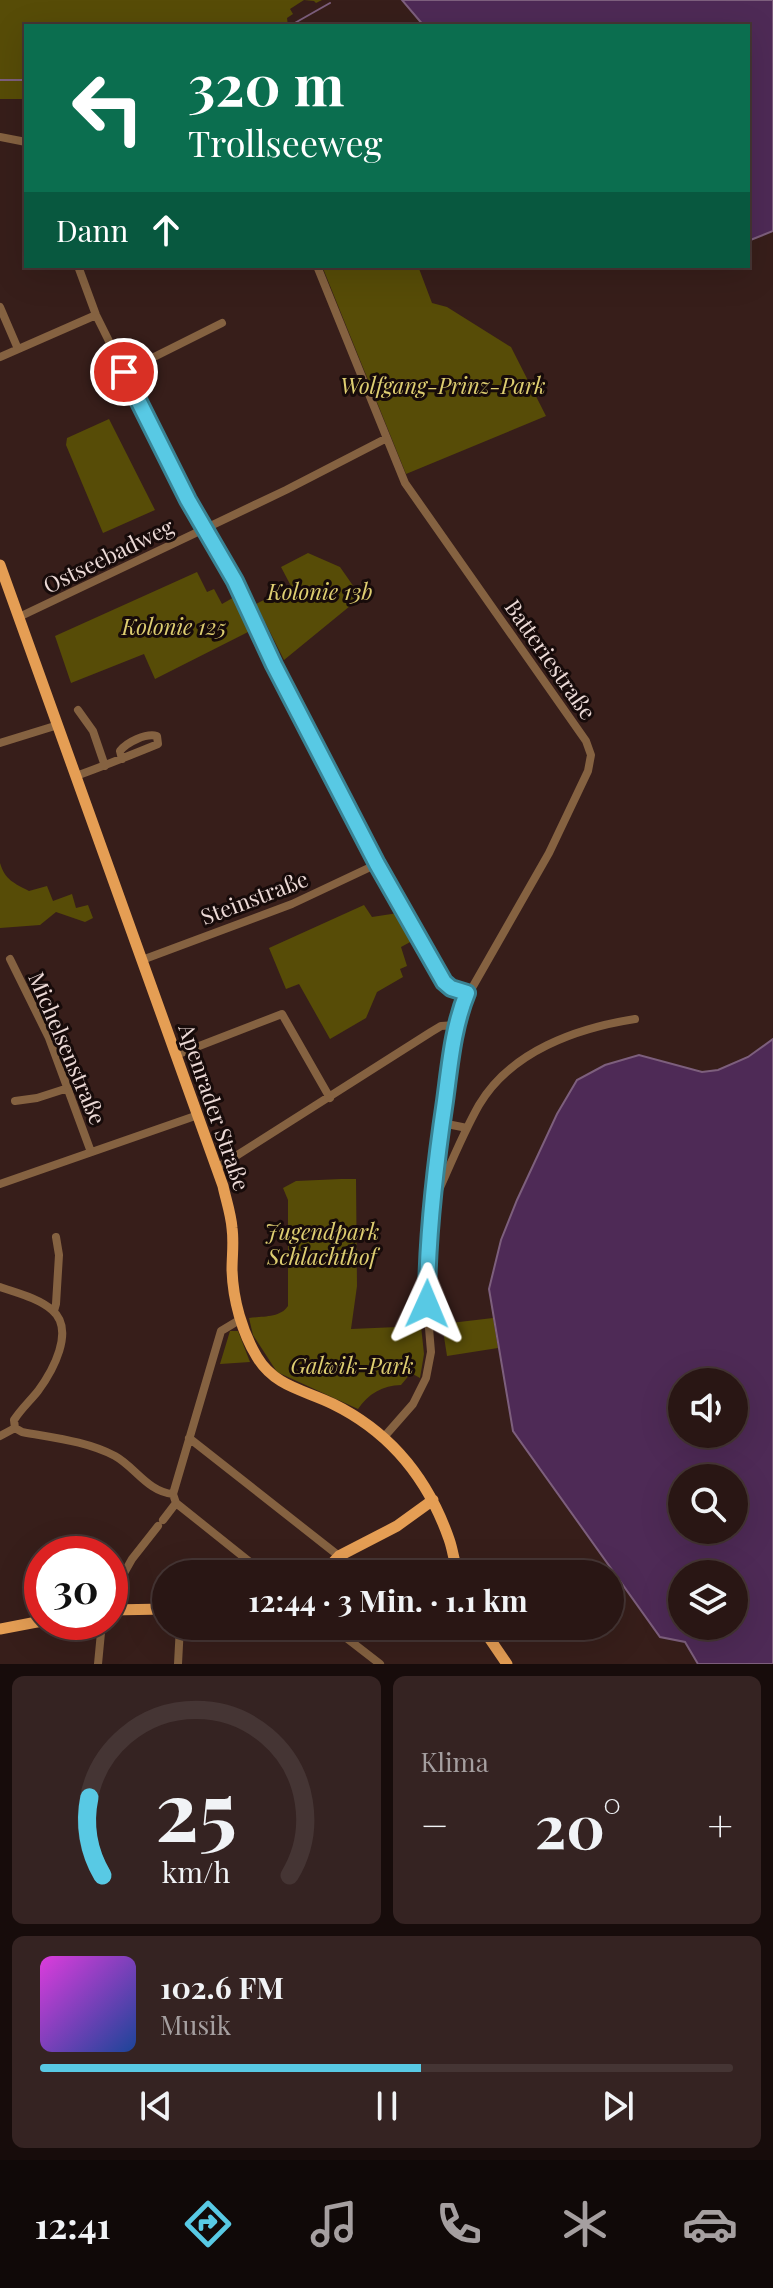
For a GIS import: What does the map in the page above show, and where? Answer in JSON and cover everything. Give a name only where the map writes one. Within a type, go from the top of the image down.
[{"type":"main road","name":"Apenrader Straße","points":[[0,565],[217,1168],[232,1228],[232,1274],[241,1319],[258,1359],[287,1387],[332,1403],[384,1437],[411,1465],[433,1500],[455,1560]]},
{"type":"main road","points":[[335,1560],[397,1526],[433,1500]]},
{"type":"main road","points":[[128,1610],[152,1609]]},
{"type":"main road","points":[[0,1629],[24,1624]]},
{"type":"main road","points":[[491,1640],[507,1664]]},
{"type":"street","points":[[0,137],[24,142]]},
{"type":"street","points":[[79,268],[96,315],[124,372],[235,581],[377,864],[444,982],[467,993],[456,1025],[432,1208],[427,1287],[431,1352],[426,1378],[413,1404],[384,1437]]},
{"type":"street","points":[[318,268],[385,439]]},
{"type":"street","points":[[0,307],[18,349]]},
{"type":"street","points":[[0,357],[96,315]]},
{"type":"street","points":[[124,372],[222,323]]},
{"type":"street","name":"Ostseebadweg","points":[[19,617],[385,439]]},
{"type":"street","name":"Batteriestraße","points":[[385,439],[405,483],[586,741],[591,755],[588,771],[549,853],[467,993]]},
{"type":"street","points":[[78,710],[93,731],[105,766]]},
{"type":"street","points":[[0,743],[58,725]]},
{"type":"street","points":[[76,776],[122,759]]},
{"type":"street","name":"Steinstraße","points":[[142,960],[307,897],[377,864]]},
{"type":"street","name":"Michelsenstraße","points":[[10,959],[49,1038],[91,1152]]},
{"type":"street","points":[[176,1055],[282,1014],[330,1098]]},
{"type":"street","points":[[432,1208],[480,1102],[523,1060],[545,1046],[582,1030],[635,1019]]},
{"type":"street","points":[[217,1168],[441,1026],[456,1025]]},
{"type":"street","points":[[15,1101],[68,1088]]},
{"type":"street","points":[[0,1184],[198,1115]]},
{"type":"street","points":[[442,1123],[467,1128]]},
{"type":"street","points":[[54,1311],[59,1255],[56,1237]]},
{"type":"street","points":[[0,1287],[54,1311],[61,1324],[57,1358],[39,1390],[14,1420],[15,1428]]},
{"type":"street","points":[[128,1566],[174,1498],[173,1484],[221,1331],[241,1319]]},
{"type":"street","points":[[0,1436],[15,1428]]},
{"type":"street","points":[[15,1428],[95,1447],[124,1462],[155,1489],[174,1498],[248,1560]]},
{"type":"street","points":[[189,1438],[339,1556]]},
{"type":"street","points":[[98,1664],[100,1640]]},
{"type":"street","points":[[178,1664],[179,1640]]},
{"type":"street","points":[[349,1640],[380,1664]]},
{"type":"green space","points":[[0,0],[304,0],[290,9],[293,14],[287,18],[288,24],[24,24],[24,99],[0,99]]},
{"type":"green space","name":"Wolfgang-Prinz-Park","points":[[323,268],[419,268],[432,303],[447,307],[511,347],[546,416],[406,474]]},
{"type":"green space","points":[[109,419],[155,510],[103,533],[66,445],[67,438]]},
{"type":"green space","name":"Kolonie 13b","points":[[308,553],[340,567],[361,597],[284,660],[256,604],[291,586],[281,567]]},
{"type":"green space","name":"Kolonie 125","points":[[197,572],[207,592],[214,589],[222,604],[236,596],[252,630],[155,679],[144,654],[71,683],[55,636]]},
{"type":"green space","points":[[0,863],[7,877],[29,891],[47,886],[53,901],[72,894],[76,908],[88,905],[93,918],[85,922],[56,912],[40,925],[0,928]]},
{"type":"green space","points":[[364,905],[372,917],[398,913],[414,940],[401,947],[407,966],[400,969],[403,977],[377,992],[366,1018],[330,1039],[299,984],[286,989],[269,948]]},
{"type":"green space","points":[[356,1179],[357,1286],[351,1329],[421,1326],[424,1354],[420,1378],[411,1373],[401,1385],[376,1391],[358,1409],[277,1372],[253,1335],[249,1318],[276,1315],[288,1306],[288,1200],[283,1188],[296,1181]]},
{"type":"green space","points":[[493,1318],[498,1348],[447,1356],[442,1324]]},
{"type":"green space","points":[[230,1331],[238,1331],[250,1362],[220,1364]]},
{"type":"shaded area","points":[[402,0],[773,0],[773,231],[750,240],[750,24],[422,24]]},
{"type":"shaded area","points":[[773,1039],[773,1664],[698,1664],[685,1642],[675,1640],[748,1640],[748,1560],[668,1560],[668,1639],[660,1637],[624,1587],[624,1560],[605,1560],[513,1431],[489,1289],[501,1240],[517,1200],[557,1114],[577,1080],[605,1065],[639,1055],[702,1072],[718,1070],[748,1057]]},
{"type":"waterway","points":[[293,24],[330,3]]},
{"type":"waterway","points":[[0,80],[24,80]]},
{"type":"route","points":[[124,372],[188,500],[235,581],[274,665],[377,864],[444,982],[467,993],[456,1025],[442,1123],[429,1233],[427,1304]]},
{"type":"park label","name":"Jugendpark Schlachthof","points":[[322,1244]]},
{"type":"park label","name":"Galwik-Park","points":[[352,1365]]}]
